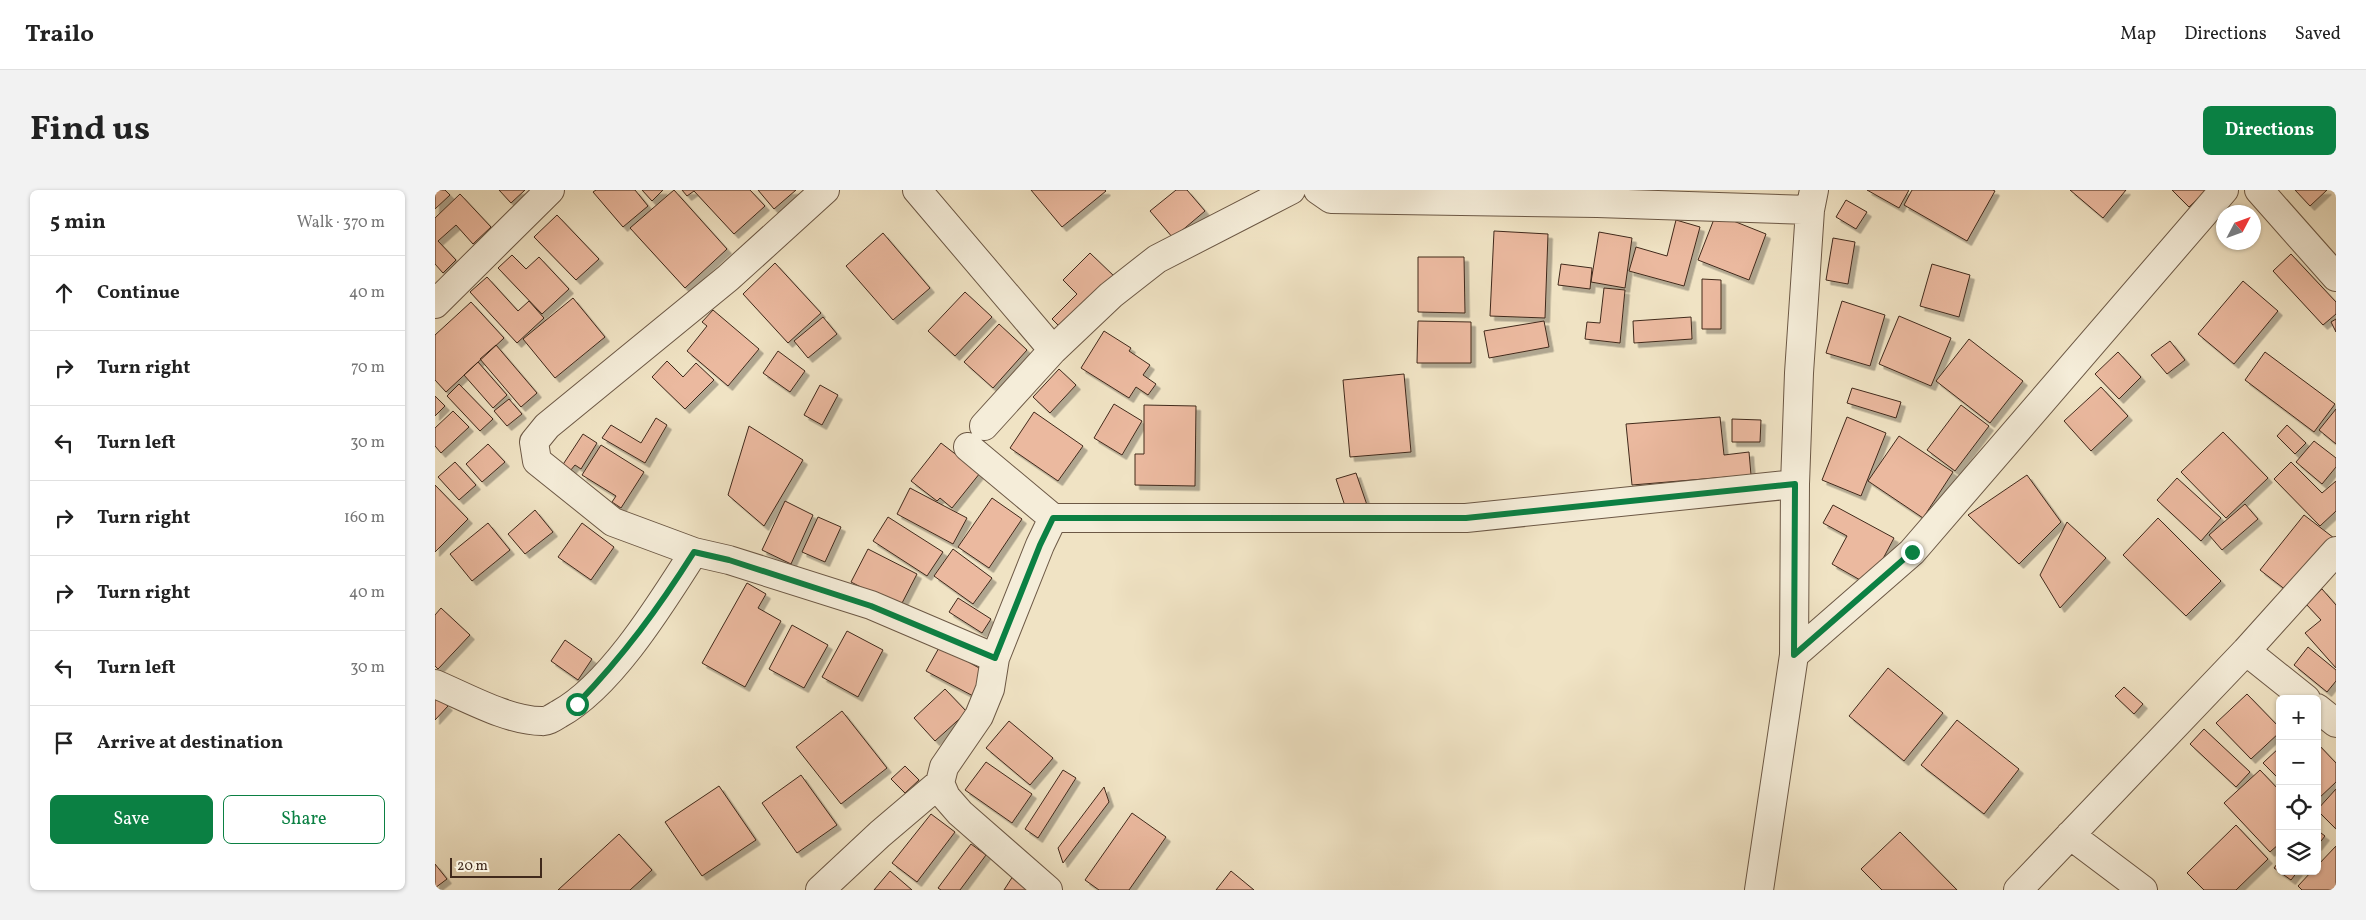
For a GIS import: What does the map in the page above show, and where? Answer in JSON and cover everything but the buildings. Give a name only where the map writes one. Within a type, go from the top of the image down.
[{"type":"street","points":[[435,304],[550,190]]},
{"type":"street","points":[[825,190],[728,278],[547,426],[534,442],[537,461],[613,522],[694,552],[729,560],[871,606],[995,658]]},
{"type":"street","points":[[917,190],[1053,350]]},
{"type":"street","points":[[1291,190],[1157,259],[1111,295],[1053,350],[976,437],[1053,518],[1466,518],[1795,484]]},
{"type":"street","points":[[1318,190],[1331,199],[1597,203],[1812,200],[1799,373],[1795,484],[1794,655],[1759,890]]},
{"type":"street","points":[[1794,655],[1912,552],[2223,190]]},
{"type":"street","points":[[2259,190],[2336,277]]},
{"type":"street","points":[[820,890],[940,782],[944,767],[979,716],[990,689],[995,658],[1040,545],[1053,518]]},
{"type":"street","points":[[2018,890],[2246,651],[2336,551]]},
{"type":"street","points":[[435,684],[518,718],[544,722],[577,704],[613,666],[658,608],[694,552]]},
{"type":"street","points":[[2246,651],[2300,695]]},
{"type":"street","points":[[2321,711],[2336,723]]},
{"type":"street","points":[[940,782],[946,797],[960,813],[1048,890]]},
{"type":"street","points":[[2070,835],[2143,890]]},
{"type":"route","points":[[577,704],[613,666],[658,608],[694,552],[729,560],[871,606],[995,658],[1040,545],[1053,518],[1466,518],[1795,484],[1794,655],[1912,552]]}]
